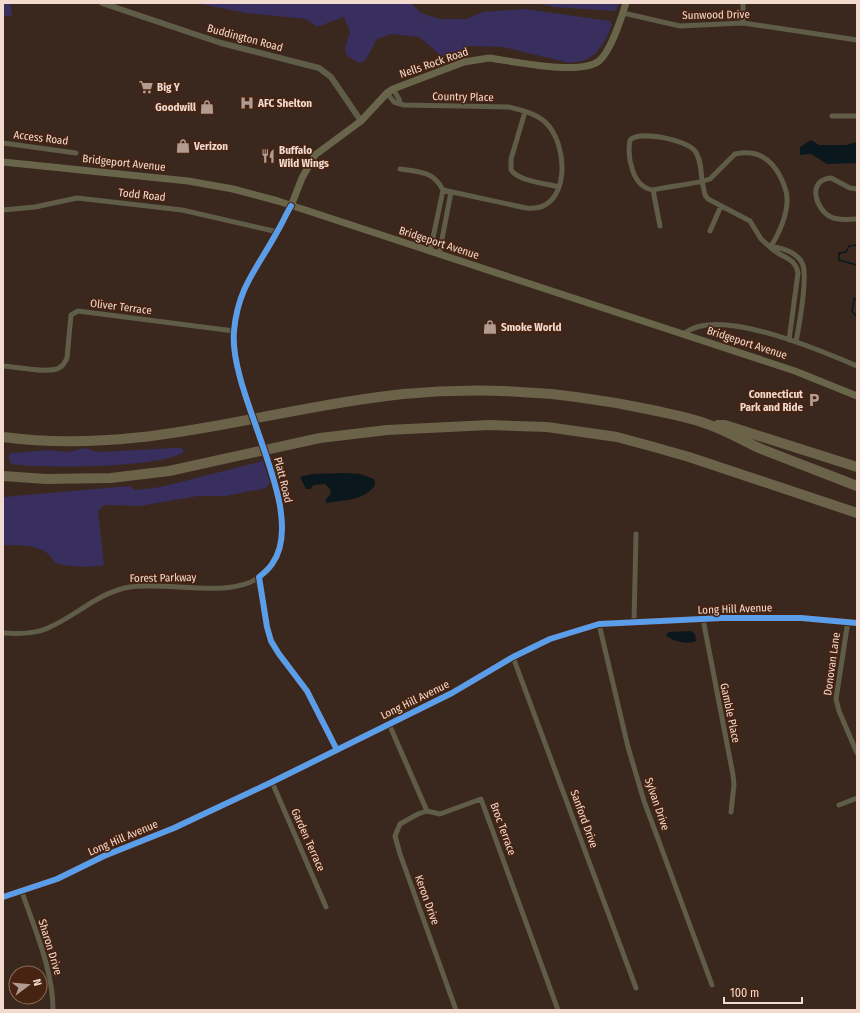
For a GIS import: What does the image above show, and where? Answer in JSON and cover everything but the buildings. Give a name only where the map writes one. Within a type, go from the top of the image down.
[{"type":"highway","points":[[3,437],[68,442],[130,440],[192,431],[350,401],[404,394],[452,391],[506,391],[574,395],[611,401],[708,424],[725,425],[857,467]]},
{"type":"highway","points":[[708,424],[757,447],[857,486]]},
{"type":"highway","points":[[3,476],[46,479],[111,478],[169,471],[320,438],[387,430],[490,425],[547,427],[617,437],[654,447],[696,459],[857,513]]},
{"type":"main road","name":"Nells Rock Road","points":[[291,206],[302,178],[315,156],[361,121],[390,91],[464,62],[483,59],[562,68],[588,66],[598,62],[605,54],[626,3]]},
{"type":"main road","name":"Bridgeport Avenue","points":[[3,162],[188,181],[233,189],[291,206],[796,371],[857,396]]},
{"type":"street","name":"Buddington Road","points":[[102,3],[221,43],[319,68],[331,77],[361,121]]},
{"type":"street","points":[[743,3],[743,23]]},
{"type":"street","name":"Sunwood Drive","points":[[622,13],[680,26],[743,23],[857,40]]},
{"type":"street","name":"Country Place","points":[[390,91],[394,102],[410,106],[509,108],[525,112],[537,116],[545,122],[559,142],[563,160],[559,187],[549,203],[540,208],[534,209],[443,190]]},
{"type":"street","points":[[525,112],[511,159],[511,170],[517,176],[559,187]]},
{"type":"street","points":[[832,116],[857,116]]},
{"type":"street","points":[[770,247],[779,229],[787,202],[786,189],[773,164],[760,154],[735,154],[728,159],[714,177],[702,181],[653,190],[641,184],[632,170],[629,145],[633,137],[655,137],[687,144],[697,155],[702,181],[705,195],[708,199],[750,221],[761,239],[775,253],[794,263],[798,272],[789,340]]},
{"type":"street","name":"Access Road","points":[[3,143],[76,153]]},
{"type":"street","points":[[400,168],[431,175],[436,179],[443,190],[430,252]]},
{"type":"street","points":[[857,189],[850,188],[831,178],[819,182],[815,190],[818,201],[827,215],[837,219],[857,219]]},
{"type":"street","points":[[653,190],[660,226]]},
{"type":"street","points":[[439,254],[451,192]]},
{"type":"street","name":"Todd Road","points":[[3,210],[35,207],[77,198],[182,210],[278,232]]},
{"type":"street","name":"Platt Road","points":[[259,577],[273,563],[280,543],[282,529],[280,504],[274,476],[238,374],[234,331],[239,300],[248,281],[278,232],[291,206]]},
{"type":"street","points":[[710,231],[721,206]]},
{"type":"street","points":[[770,247],[777,247],[794,254],[801,262],[804,273],[796,342]]},
{"type":"street","points":[[798,272],[804,273]]},
{"type":"street","name":"Oliver Terrace","points":[[3,366],[49,370],[58,369],[64,364],[67,358],[71,315],[78,311],[234,331]]},
{"type":"street","points":[[684,334],[689,330],[717,323],[740,326],[796,342],[857,366]]},
{"type":"street","points":[[634,622],[636,534]]},
{"type":"street","points":[[259,577],[267,627],[271,641],[279,654],[307,690],[337,750]]},
{"type":"street","name":"Forest Parkway","points":[[3,633],[23,633],[48,628],[113,591],[128,587],[224,588],[248,584],[259,577]]},
{"type":"street","name":"Long Hill Avenue","points":[[3,897],[22,892],[56,879],[104,856],[174,828],[272,782],[469,684],[513,657],[550,639],[599,624],[634,622],[703,619],[794,618],[848,621],[857,623]]},
{"type":"street","name":"Gamble Place","points":[[703,619],[733,774],[734,785],[731,812]]},
{"type":"street","name":"Donovan Lane","points":[[848,621],[836,699],[839,711],[857,753]]},
{"type":"street","name":"Sylvan Drive","points":[[599,624],[628,747],[642,794],[712,985]]},
{"type":"street","name":"Sanford Drive","points":[[513,657],[636,988]]},
{"type":"street","points":[[389,724],[427,811]]},
{"type":"street","name":"Garden Terrace","points":[[272,782],[326,906]]},
{"type":"street","points":[[839,805],[857,798]]},
{"type":"street","name":"Broc Terrace","points":[[427,811],[440,814],[481,799],[558,1010]]},
{"type":"street","name":"Keron Drive","points":[[427,811],[400,824],[395,836],[396,843],[456,1010]]},
{"type":"street","name":"Sharon Drive","points":[[22,892],[45,959],[53,996],[53,1010]]},
{"type":"shaded area","points":[[3,3],[10,3],[12,16],[3,16]]},
{"type":"shaded area","points":[[202,3],[411,3],[421,13],[440,19],[466,19],[483,12],[525,9],[610,21],[612,25],[605,41],[595,54],[586,60],[570,63],[503,47],[470,46],[443,57],[419,37],[392,34],[377,39],[365,61],[359,63],[347,56],[345,48],[350,32],[344,17],[317,27],[306,19],[246,13],[205,5]]},
{"type":"shaded area","points":[[536,3],[619,3],[616,11],[554,7]]},
{"type":"shaded area","points":[[811,140],[819,145],[846,145],[857,142],[857,163],[827,164],[811,154],[800,155],[800,147]]},
{"type":"shaded area","points":[[85,448],[97,452],[182,448],[184,452],[171,457],[152,461],[73,467],[26,466],[11,464],[8,456],[11,453],[48,450],[69,452]]},
{"type":"shaded area","points":[[263,461],[270,482],[266,488],[226,496],[198,496],[139,506],[104,505],[98,511],[104,565],[86,567],[55,563],[51,557],[39,549],[26,546],[3,545],[3,497],[130,486],[135,490],[161,487]]},
{"type":"shaded area","points":[[312,474],[360,474],[374,479],[375,485],[371,490],[359,497],[326,503],[326,499],[331,494],[330,489],[325,484],[313,485],[311,489],[306,489],[300,477]]},
{"type":"shaded area","points":[[691,631],[695,634],[696,641],[689,643],[680,642],[666,635],[669,632]]},
{"type":"waterway","points":[[857,245],[849,246],[846,252],[839,253],[839,260],[857,265]]},
{"type":"waterway","points":[[857,299],[854,299],[852,311],[857,317]]},
{"type":"cycle path","points":[[291,206],[244,290],[236,316],[234,331],[235,357],[253,419],[275,484],[281,515],[281,542],[272,564],[259,577],[267,627],[271,641],[307,691],[337,750]]},
{"type":"cycle path","points":[[3,897],[57,879],[104,856],[174,828],[272,782],[452,693],[513,657],[550,639],[599,624],[722,618],[801,618],[857,623]]},
{"type":"place","name":"Big Y","points":[[146,87]]},
{"type":"place","name":"AFC Shelton","points":[[247,103]]},
{"type":"place","name":"Goodwill","points":[[207,107]]},
{"type":"place","name":"Verizon","points":[[183,146]]},
{"type":"place","name":"Buffalo Wild Wings","points":[[268,156]]},
{"type":"place","name":"Smoke World","points":[[490,327]]},
{"type":"place","name":"Connecticut Park and Ride","points":[[814,400]]}]
